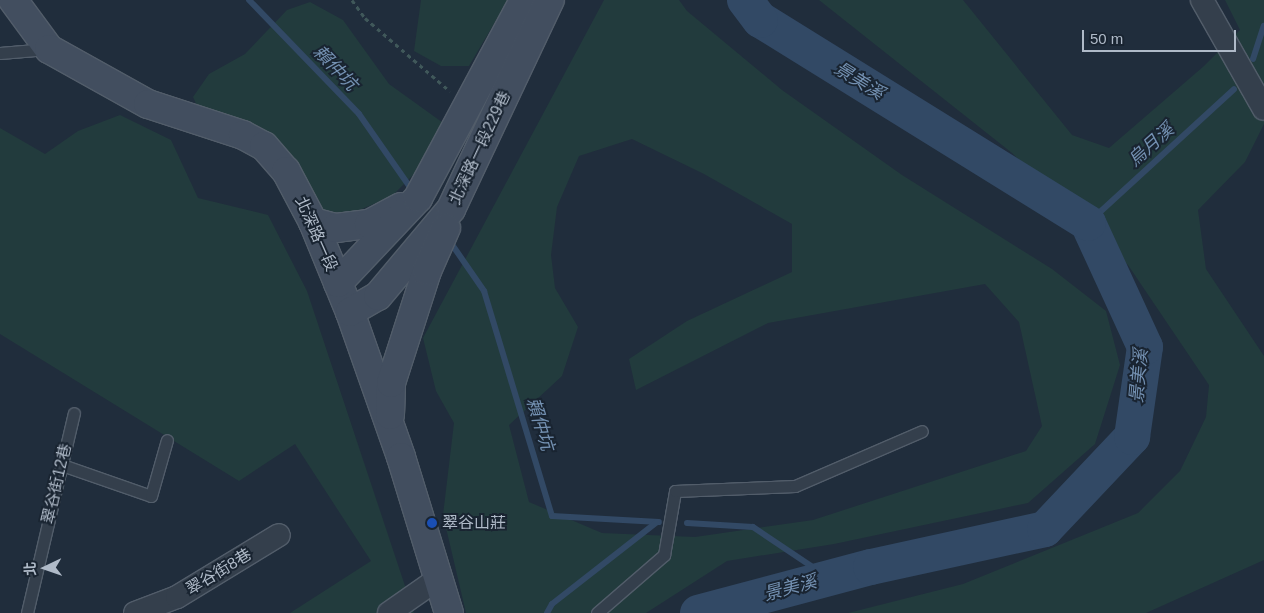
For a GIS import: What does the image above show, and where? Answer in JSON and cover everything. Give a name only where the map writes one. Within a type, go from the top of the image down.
[{"type":"main road","name":"北深路一段","points":[[13,0],[49,49],[148,104],[243,135],[264,146],[286,171],[313,222],[350,312],[390,424],[449,613]]},
{"type":"main road","name":"北深路一段229巷","points":[[338,283],[418,198],[469,106],[535,3]]},
{"type":"main road","name":"北深路一段229巷","points":[[350,312],[378,296],[451,209],[535,3]]},
{"type":"main road","points":[[313,222],[336,228],[369,224],[418,198]]},
{"type":"main road","points":[[390,424],[391,383],[427,271],[443,239],[451,209]]},
{"type":"street","points":[[1202,0],[1264,109]]},
{"type":"street","name":"翠谷街8巷","points":[[135,613],[160,609],[279,535]]},
{"type":"street","points":[[389,613],[439,578]]},
{"type":"lane","points":[[0,53],[49,49]]},
{"type":"lane","name":"翠谷街12巷","points":[[26,613],[74,413]]},
{"type":"lane","points":[[597,613],[664,555],[675,491],[795,486],[922,431]]},
{"type":"lane","points":[[62,465],[151,496],[167,440]]},
{"type":"path","points":[[352,0],[366,18],[398,47],[469,106]]},
{"type":"green space","points":[[421,0],[508,0],[469,66],[441,66],[414,51]]},
{"type":"green space","points":[[604,0],[679,0],[687,11],[782,90],[902,175],[1052,269],[1106,311],[1120,365],[1095,444],[1028,503],[834,544],[727,561],[646,613],[466,613],[443,515],[454,423],[436,391],[423,338]],"holes":[[[632,139],[704,174],[792,224],[792,272],[687,321],[629,359],[636,390],[768,323],[985,284],[1019,322],[1042,426],[1026,451],[813,520],[695,537],[602,533],[529,502],[509,425],[562,376],[578,327],[555,288],[551,255],[557,207],[579,156]]]},
{"type":"green space","points":[[819,0],[963,0],[1072,135],[1109,148],[1204,66],[1240,30],[1225,0],[1264,0],[1264,124],[1245,162],[1198,210],[1206,269],[1264,356],[1264,560],[1146,613],[848,613],[963,584],[1138,513],[1180,471],[1206,417],[1209,385],[1128,265],[1012,153]]},
{"type":"green space","points":[[310,2],[343,20],[389,84],[446,125],[430,158],[392,196],[355,212],[325,213],[301,171],[198,108],[193,97],[209,74],[245,54],[287,10]]},
{"type":"green space","points":[[120,115],[171,140],[198,198],[268,215],[307,291],[414,613],[290,613],[371,561],[295,444],[239,481],[0,334],[0,128],[45,154],[78,131]]},
{"type":"waterway","name":"賴仲坑","points":[[249,0],[359,114],[410,187]]},
{"type":"waterway","name":"景美溪","points":[[698,613],[871,567],[1045,529],[1132,437],[1145,347],[1088,223],[760,20],[745,0]]},
{"type":"waterway","name":"烏月溪","points":[[1253,59],[1264,26]]},
{"type":"waterway","name":"烏月溪","points":[[1088,223],[1234,89]]},
{"type":"waterway","name":"賴仲坑","points":[[453,246],[484,291],[552,516],[659,522]]},
{"type":"waterway","points":[[547,613],[552,604],[657,522]]},
{"type":"waterway","name":"賴仲坑","points":[[687,523],[753,527],[829,578]]},
{"type":"place","name":"翠谷山莊","points":[[432,523]]}]
